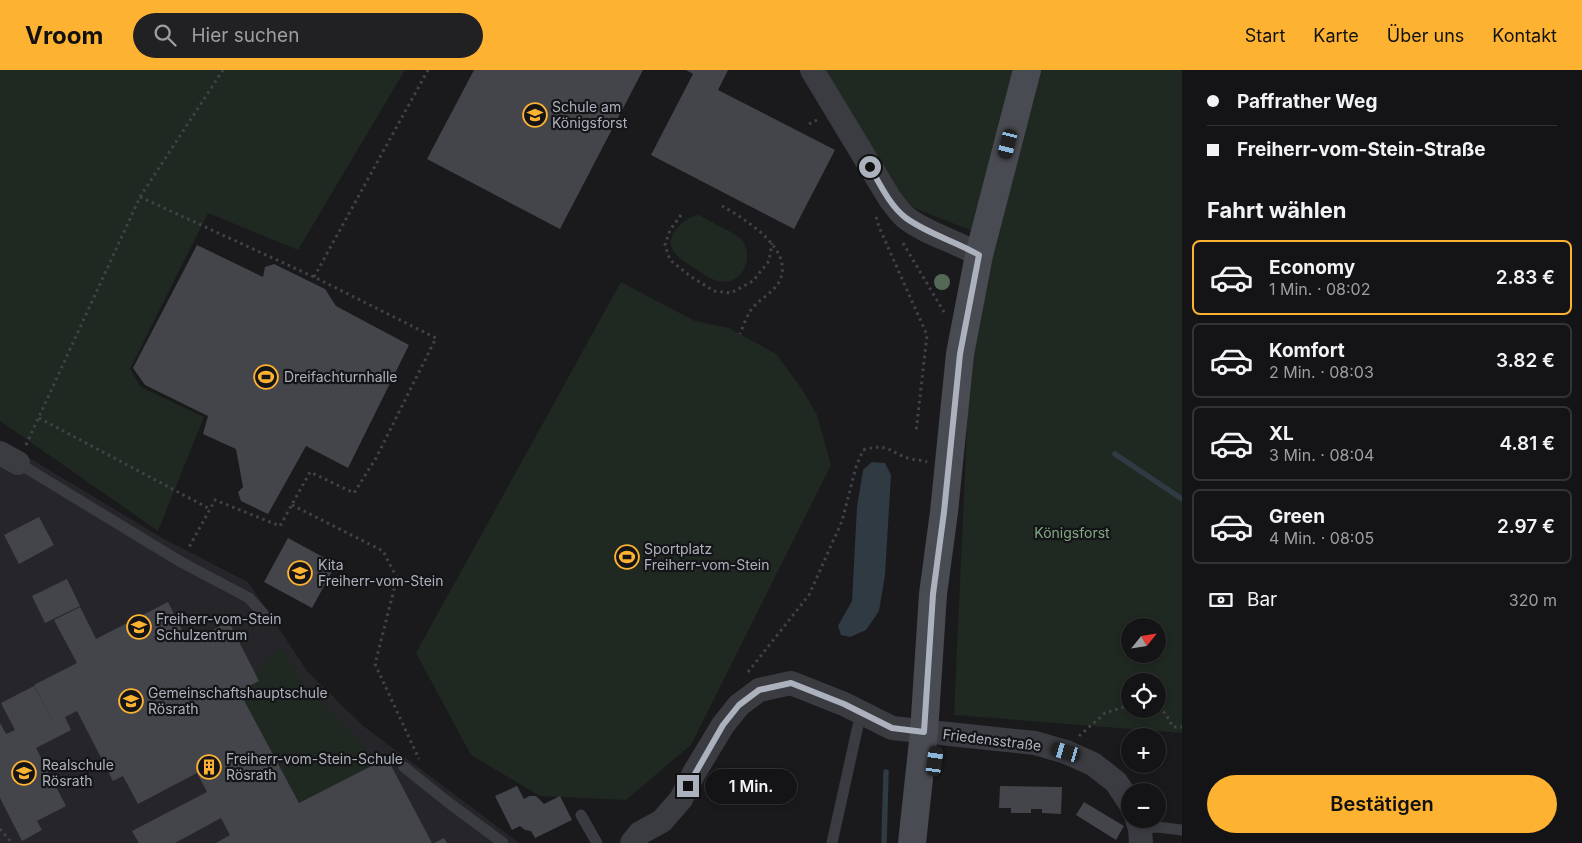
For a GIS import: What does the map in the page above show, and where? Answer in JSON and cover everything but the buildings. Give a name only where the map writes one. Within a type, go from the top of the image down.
[{"type":"main road","points":[[927,843],[933,594],[944,512],[960,354],[979,255],[1027,70]]},
{"type":"main road","points":[[912,843],[931,733]]},
{"type":"street","points":[[812,70],[890,199],[905,217],[925,229],[979,255]]},
{"type":"street","name":"Friedensstraße","points":[[632,843],[640,834],[662,821],[681,799],[694,773],[723,725],[739,705],[759,690],[791,683],[844,704],[892,728],[1035,743],[1066,752],[1093,764],[1116,782],[1121,790]]},
{"type":"lane","points":[[9,458],[181,562],[249,598],[269,620]]},
{"type":"lane","points":[[832,843],[861,712]]},
{"type":"lane","points":[[404,767],[503,843]]},
{"type":"lane","points":[[581,815],[596,843]]},
{"type":"lane","points":[[1139,830],[1157,827],[1182,830]]},
{"type":"path","points":[[9,458],[39,418],[140,197],[223,70]]},
{"type":"path","points":[[314,277],[428,70]]},
{"type":"path","points":[[810,124],[818,120]]},
{"type":"path","points":[[140,197],[314,277],[436,338],[376,458],[354,493],[310,472],[280,526],[215,500],[181,562]]},
{"type":"path","points":[[722,206],[748,221],[772,243],[782,265],[778,283],[751,310],[740,334]]},
{"type":"path","points":[[876,214],[879,227],[928,335],[916,432]]},
{"type":"path","points":[[681,215],[670,230],[665,245],[670,260],[690,276],[714,291],[731,293],[753,282],[769,261],[772,243]]},
{"type":"path","points":[[902,241],[948,320]]},
{"type":"path","points":[[39,418],[210,509]]},
{"type":"path","points":[[747,673],[809,595],[842,521],[856,467],[864,450],[877,446],[892,450],[910,459],[933,463]]},
{"type":"path","points":[[292,504],[383,551],[398,578],[375,664],[418,757],[422,782]]},
{"type":"path","points":[[1066,752],[1105,713],[1121,708]]},
{"type":"path","points":[[1166,715],[1174,727],[1182,727]]},
{"type":"path","points":[[0,829],[12,843]]},
{"type":"shaded area","name":"Freiherr-vom-Stein Schulzentrum","points":[[26,456],[164,539],[248,582],[307,671],[362,725],[519,843],[0,843],[0,460]]},
{"type":"shaded area","points":[[872,462],[885,463],[891,475],[885,575],[879,611],[866,630],[850,637],[841,635],[838,626],[852,601],[857,507],[863,470]]},
{"type":"green space","points":[[0,70],[405,70],[298,250],[208,213],[130,369],[141,387],[204,417],[158,531],[0,421]]},
{"type":"green space","name":"Königsforst","points":[[823,70],[1182,70],[1182,733],[1166,732],[1166,728],[1121,728],[954,715],[971,340],[988,237],[904,204]]},
{"type":"green space","points":[[699,215],[742,240],[746,248],[746,263],[743,270],[732,280],[724,282],[711,279],[681,259],[672,249],[672,236],[677,228],[686,220]]},
{"type":"green space","name":"Sportplatz Freiherr-vom-Stein","points":[[621,282],[695,321],[729,328],[776,354],[802,389],[817,415],[831,465],[691,745],[626,800],[540,796],[471,755],[416,653]]},
{"type":"green space","points":[[280,647],[304,684],[379,762],[299,803],[239,691]]},
{"type":"waterway","points":[[1115,454],[1182,499]]},
{"type":"waterway","points":[[884,843],[886,772]]},
{"type":"place","name":"Schule am Königsforst","points":[[535,115]]},
{"type":"place","name":"Dreifachturnhalle","points":[[266,377]]},
{"type":"place","name":"Sportplatz Freiherr-vom-Stein","points":[[627,557]]},
{"type":"place","name":"Kita Freiherr-vom-Stein","points":[[300,573]]},
{"type":"place","name":"Freiherr-vom-Stein Schulzentrum","points":[[139,627]]},
{"type":"place","name":"Gemeinschaftshauptschule Rösrath","points":[[131,701]]},
{"type":"place","name":"Freiherr-vom-Stein-Schule Rösrath","points":[[209,767]]},
{"type":"place","name":"Realschule Rösrath","points":[[24,773]]},
{"type":"route","points":[[688,786],[723,725],[739,705],[759,690],[791,683],[844,704],[892,728],[924,732],[933,594],[944,512],[960,354],[979,255],[925,229],[905,217],[890,199],[870,167]]}]
